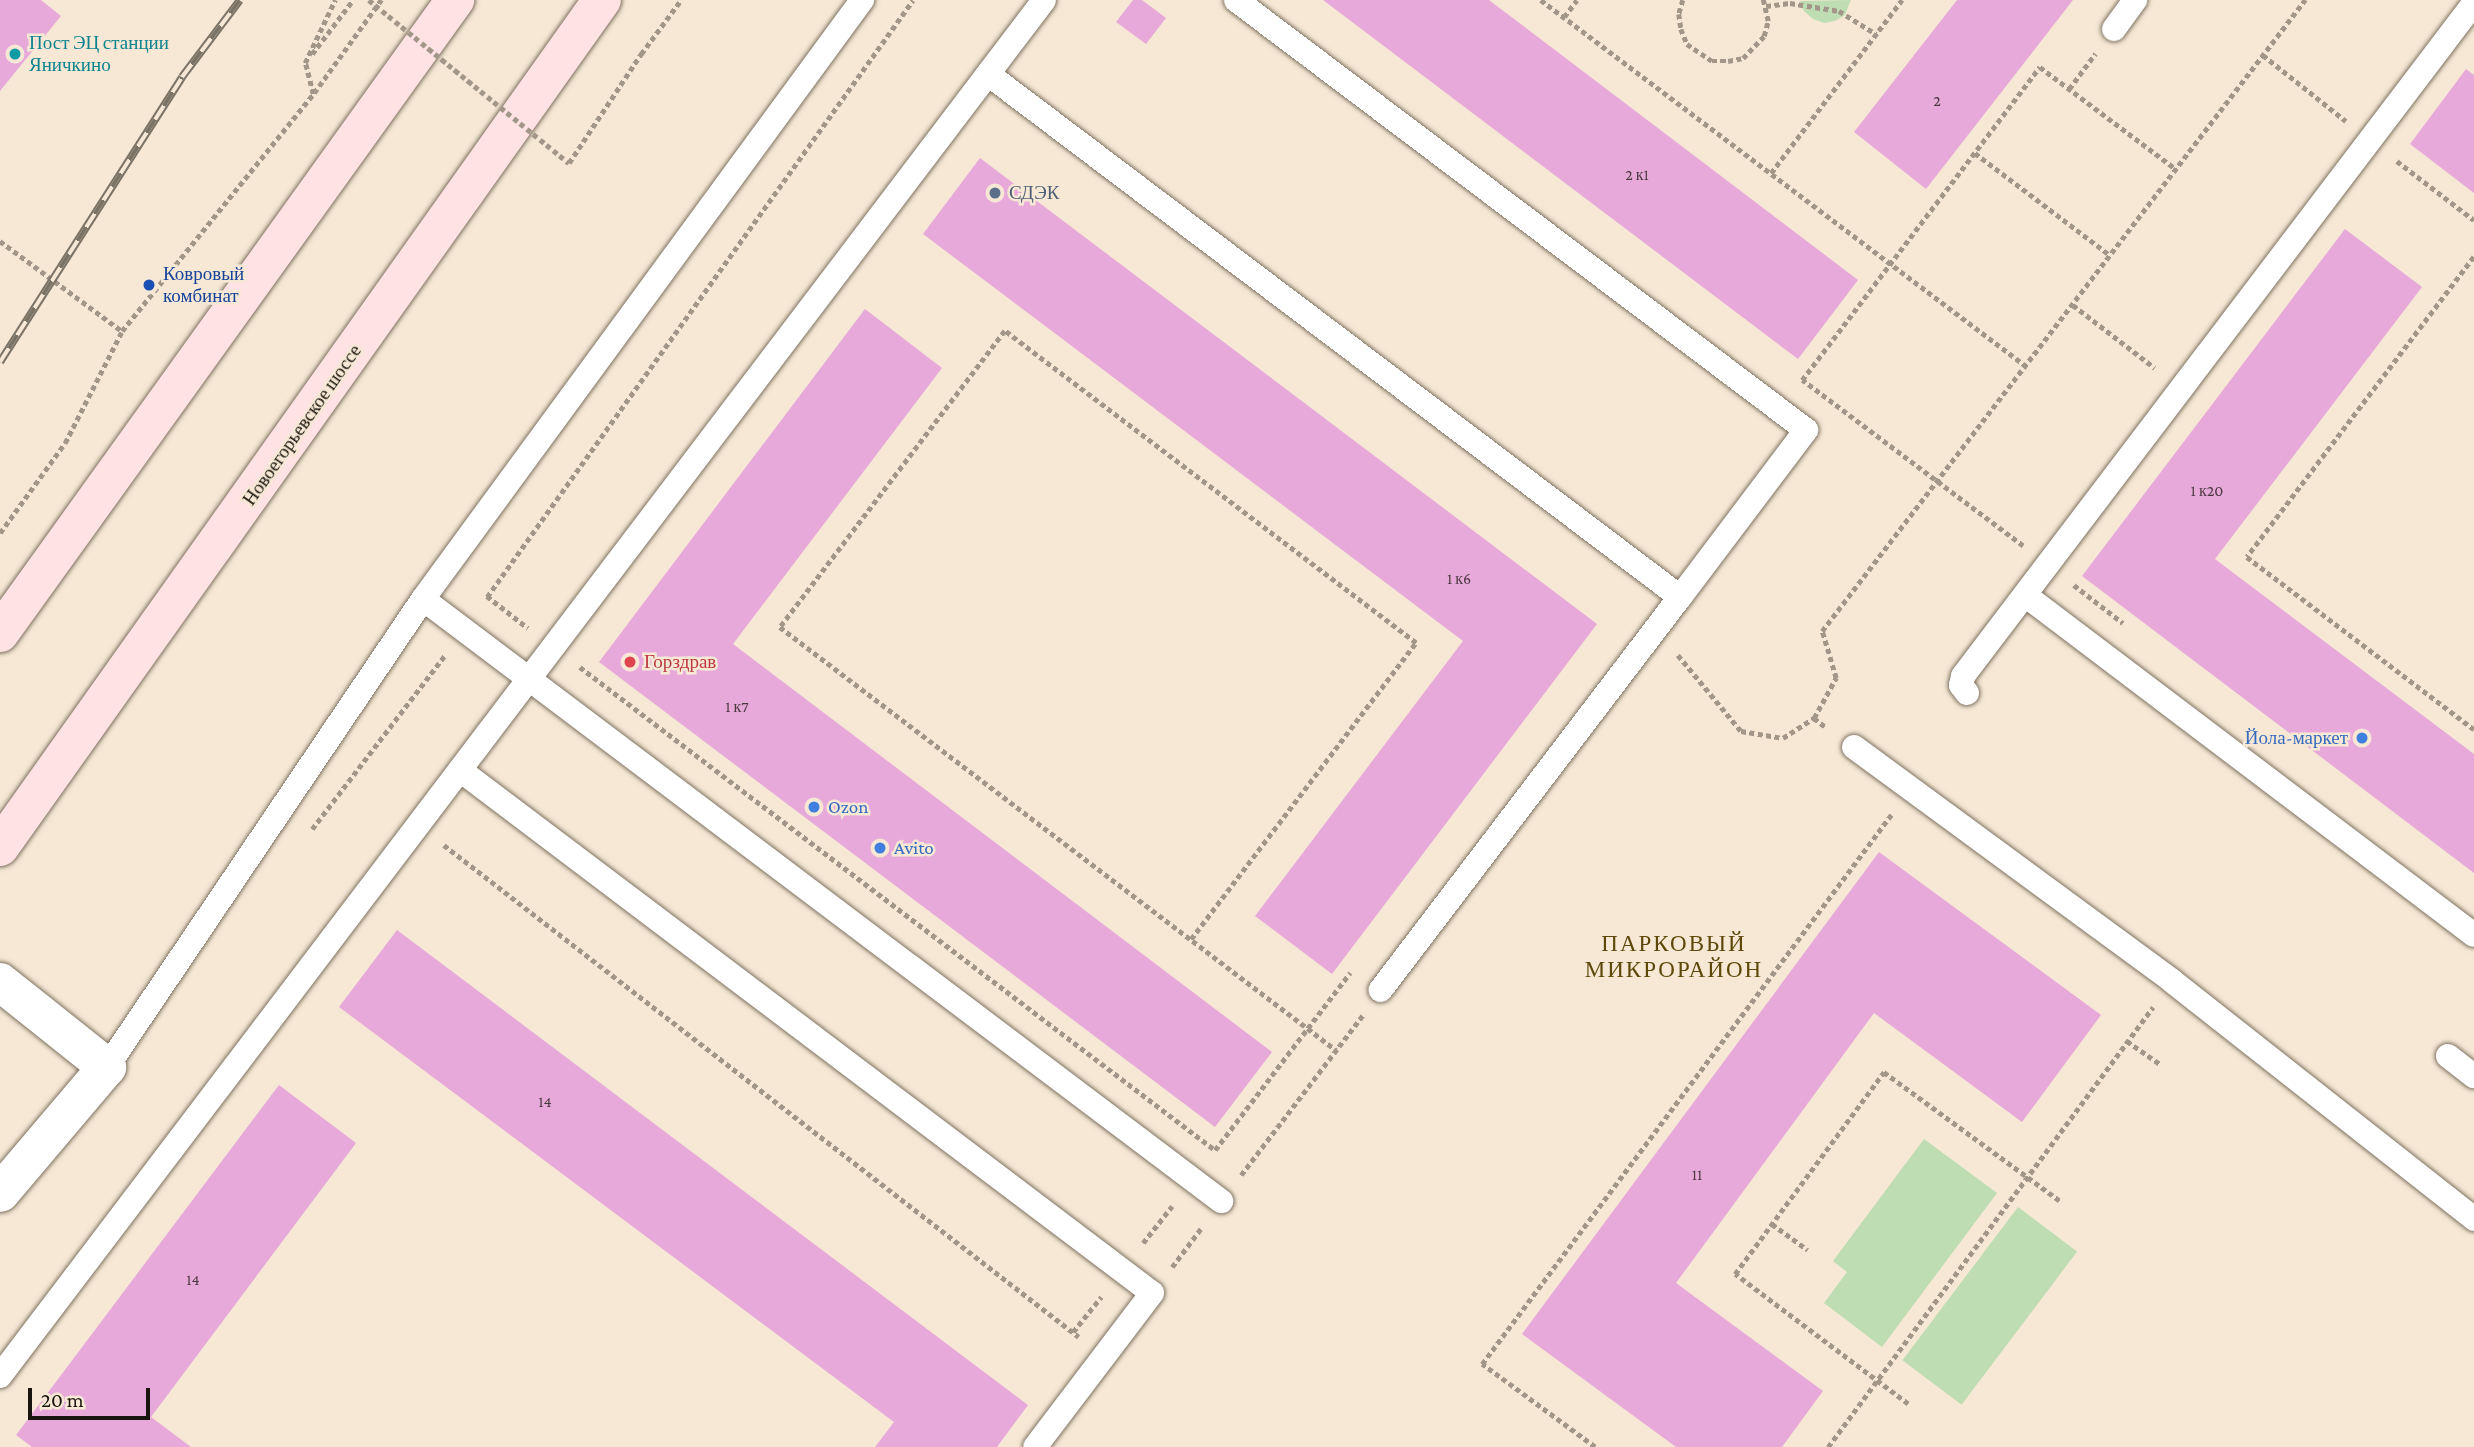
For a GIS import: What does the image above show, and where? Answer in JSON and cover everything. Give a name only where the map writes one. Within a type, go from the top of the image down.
[{"type":"main road","points":[[0,633],[455,0]]},
{"type":"main road","name":"Новоегорьевское шоссе","points":[[0,847],[602,0]]},
{"type":"street","points":[[0,982],[107,1067],[0,1193]]},
{"type":"lane","points":[[107,1067],[423,599],[862,0]]},
{"type":"lane","points":[[0,1376],[1044,0]]},
{"type":"lane","points":[[1236,0],[1806,430],[1381,990]]},
{"type":"lane","points":[[2114,29],[2136,0]]},
{"type":"lane","points":[[1967,693],[1961,684],[1963,676],[2474,3]]},
{"type":"lane","points":[[988,74],[1680,597]]},
{"type":"lane","points":[[2025,595],[2474,935]]},
{"type":"lane","points":[[423,599],[1221,1202]]},
{"type":"lane","points":[[1854,747],[2172,981],[2474,1219]]},
{"type":"lane","points":[[460,770],[1152,1293],[1035,1447]]},
{"type":"lane","points":[[2448,1056],[2474,1076]]},
{"type":"path","points":[[313,94],[305,62],[335,0]]},
{"type":"path","points":[[305,62],[354,0]]},
{"type":"path","points":[[369,0],[569,163],[641,54],[681,0]]},
{"type":"path","points":[[0,533],[65,443],[122,331],[313,94],[381,0]]},
{"type":"path","points":[[464,630],[913,0]]},
{"type":"path","points":[[1541,0],[2026,366]]},
{"type":"path","points":[[1564,17],[1577,0]]},
{"type":"path","points":[[1683,0],[1679,14],[1687,44],[1698,54],[1720,61],[1743,58],[1755,48],[1764,36],[1768,21],[1765,3],[1790,3],[1839,11],[1876,34]]},
{"type":"path","points":[[1771,173],[1902,0]]},
{"type":"path","points":[[1656,628],[1741,731],[1783,738],[1814,718],[1836,678],[1822,631],[2305,0]]},
{"type":"path","points":[[2069,89],[2114,29]]},
{"type":"path","points":[[2263,55],[2474,219]]},
{"type":"path","points":[[1779,411],[2040,67],[2176,169]]},
{"type":"path","points":[[1975,153],[2110,255]]},
{"type":"path","points":[[0,241],[122,331]]},
{"type":"path","points":[[2474,257],[2247,557],[2474,729]]},
{"type":"path","points":[[2073,305],[2181,388]]},
{"type":"path","points":[[1191,939],[1416,643],[1005,331],[780,627],[1336,1050]]},
{"type":"path","points":[[1802,380],[2048,565]]},
{"type":"path","points":[[487,596],[1215,1150],[1350,972]]},
{"type":"path","points":[[1595,1447],[1482,1364],[1910,789]]},
{"type":"path","points":[[418,825],[1104,1356]]},
{"type":"path","points":[[1828,1447],[2172,981]]},
{"type":"path","points":[[1152,1293],[1381,990]]},
{"type":"path","points":[[2127,1041],[2160,1064]]},
{"type":"path","points":[[1908,1404],[1735,1274],[1884,1072],[2060,1201]]},
{"type":"path","points":[[1772,1224],[1808,1250]]},
{"type":"green space","points":[[1851,0],[1845,15],[1824,23],[1813,19],[1804,11],[1800,1]]},
{"type":"green space","points":[[1924,1139],[1997,1193],[1882,1347],[1824,1303],[1847,1272],[1833,1261]]},
{"type":"green space","points":[[2018,1207],[2077,1252],[1962,1405],[1902,1360]]},
{"type":"building","name":"Пост ЭЦ станции Яничкино","points":[[0,0],[41,0],[61,16],[0,91]]},
{"type":"building","points":[[1133,0],[1142,0],[1166,18],[1146,44],[1116,22]]},
{"type":"building","points":[[1323,0],[1489,0],[1858,280],[1798,359]]},
{"type":"building","points":[[1957,0],[2073,0],[1926,189],[1854,132]]},
{"type":"building","points":[[2466,69],[2474,75],[2474,193],[2410,144]]},
{"type":"building","points":[[980,158],[1597,624],[1332,974],[1255,916],[1463,641],[923,234]]},
{"type":"building","points":[[2345,229],[2422,287],[2215,559],[2474,754],[2474,873],[2082,576]]},
{"type":"building","points":[[865,309],[942,368],[733,644],[1272,1052],[1215,1127],[599,662]]},
{"type":"building","points":[[1879,852],[2101,1015],[2022,1122],[1874,1013],[1676,1283],[1823,1391],[1782,1447],[1676,1447],[1522,1334]]},
{"type":"building","points":[[397,930],[1028,1405],[997,1447],[875,1447],[894,1422],[339,1007]]},
{"type":"building","points":[[279,1085],[356,1143],[151,1417],[191,1447],[32,1447],[16,1435]]},
{"type":"railway","points":[[0,362],[182,77],[240,0]]},
{"type":"place","name":"Пост ЭЦ станции Яничкино","points":[[15,54]]},
{"type":"place","name":"СДЭК","points":[[995,193]]},
{"type":"place","name":"Ковровый комбинат","points":[[149,285]]},
{"type":"place","name":"Горздрав","points":[[630,662]]},
{"type":"place","name":"Йола-маркет","points":[[2362,738]]},
{"type":"place","name":"Ozon","points":[[814,807]]},
{"type":"place","name":"Avito","points":[[880,848]]},
{"type":"district","name":"ПАРКОВЫЙ МИКРОРАЙОН","points":[[1674,956]]}]
